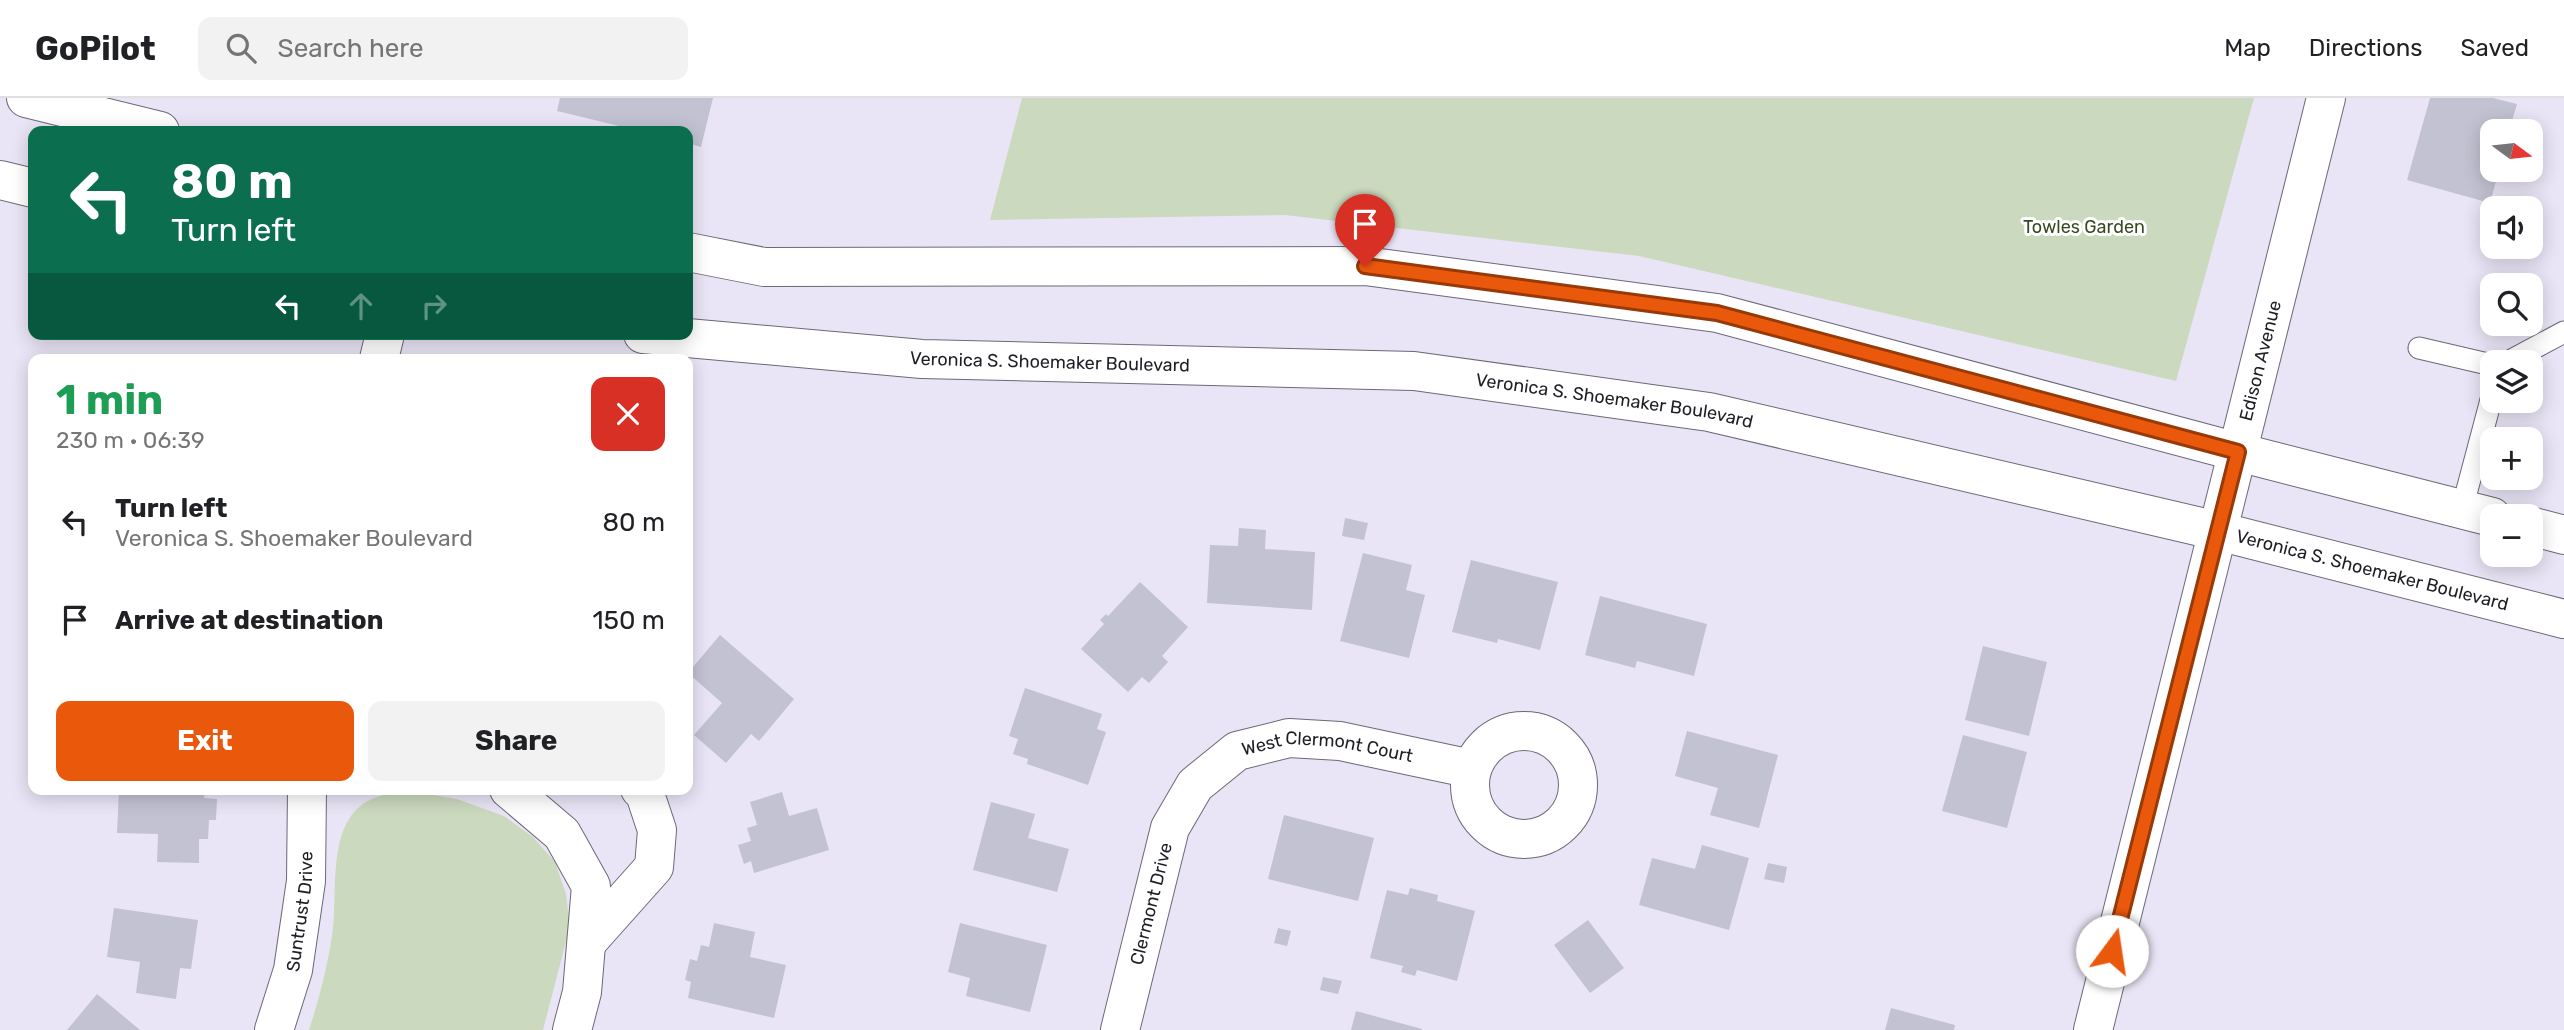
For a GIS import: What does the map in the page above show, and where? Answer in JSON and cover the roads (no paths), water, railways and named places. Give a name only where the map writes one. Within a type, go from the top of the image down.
[{"type":"street","points":[[26,98],[140,126]]},
{"type":"street","name":"Edison Avenue","points":[[2093,1030],[2326,98]]},
{"type":"street","points":[[0,180],[28,187]]},
{"type":"street","points":[[693,252],[764,267],[1378,267],[1717,313],[2477,513]]},
{"type":"street","name":"Veronica S. Shoemaker Boulevard","points":[[693,338],[922,359],[1414,371],[1709,412],[2218,531],[2564,619]]},
{"type":"street","points":[[2543,529],[2564,535]]},
{"type":"street","name":"West Clermont Court","points":[[1195,785],[1237,751],[1289,737],[1340,741],[1472,769]]},
{"type":"street","name":"Clermont Drive","points":[[1120,1030],[1170,828],[1195,785]]},
{"type":"street","name":"Suntrust Drive","points":[[274,1030],[293,970],[306,881],[307,795]]},
{"type":"street","points":[[516,795],[562,834],[591,886],[582,992],[572,1030]]},
{"type":"street","points":[[588,941],[654,867],[657,830],[645,795]]},
{"type":"lane","points":[[2530,350],[2564,331]]},
{"type":"lane","points":[[2419,348],[2480,362]]},
{"type":"lane","points":[[2477,513],[2490,413]]},
{"type":"park label","name":"Towles Garden","points":[[2084,227]]}]
